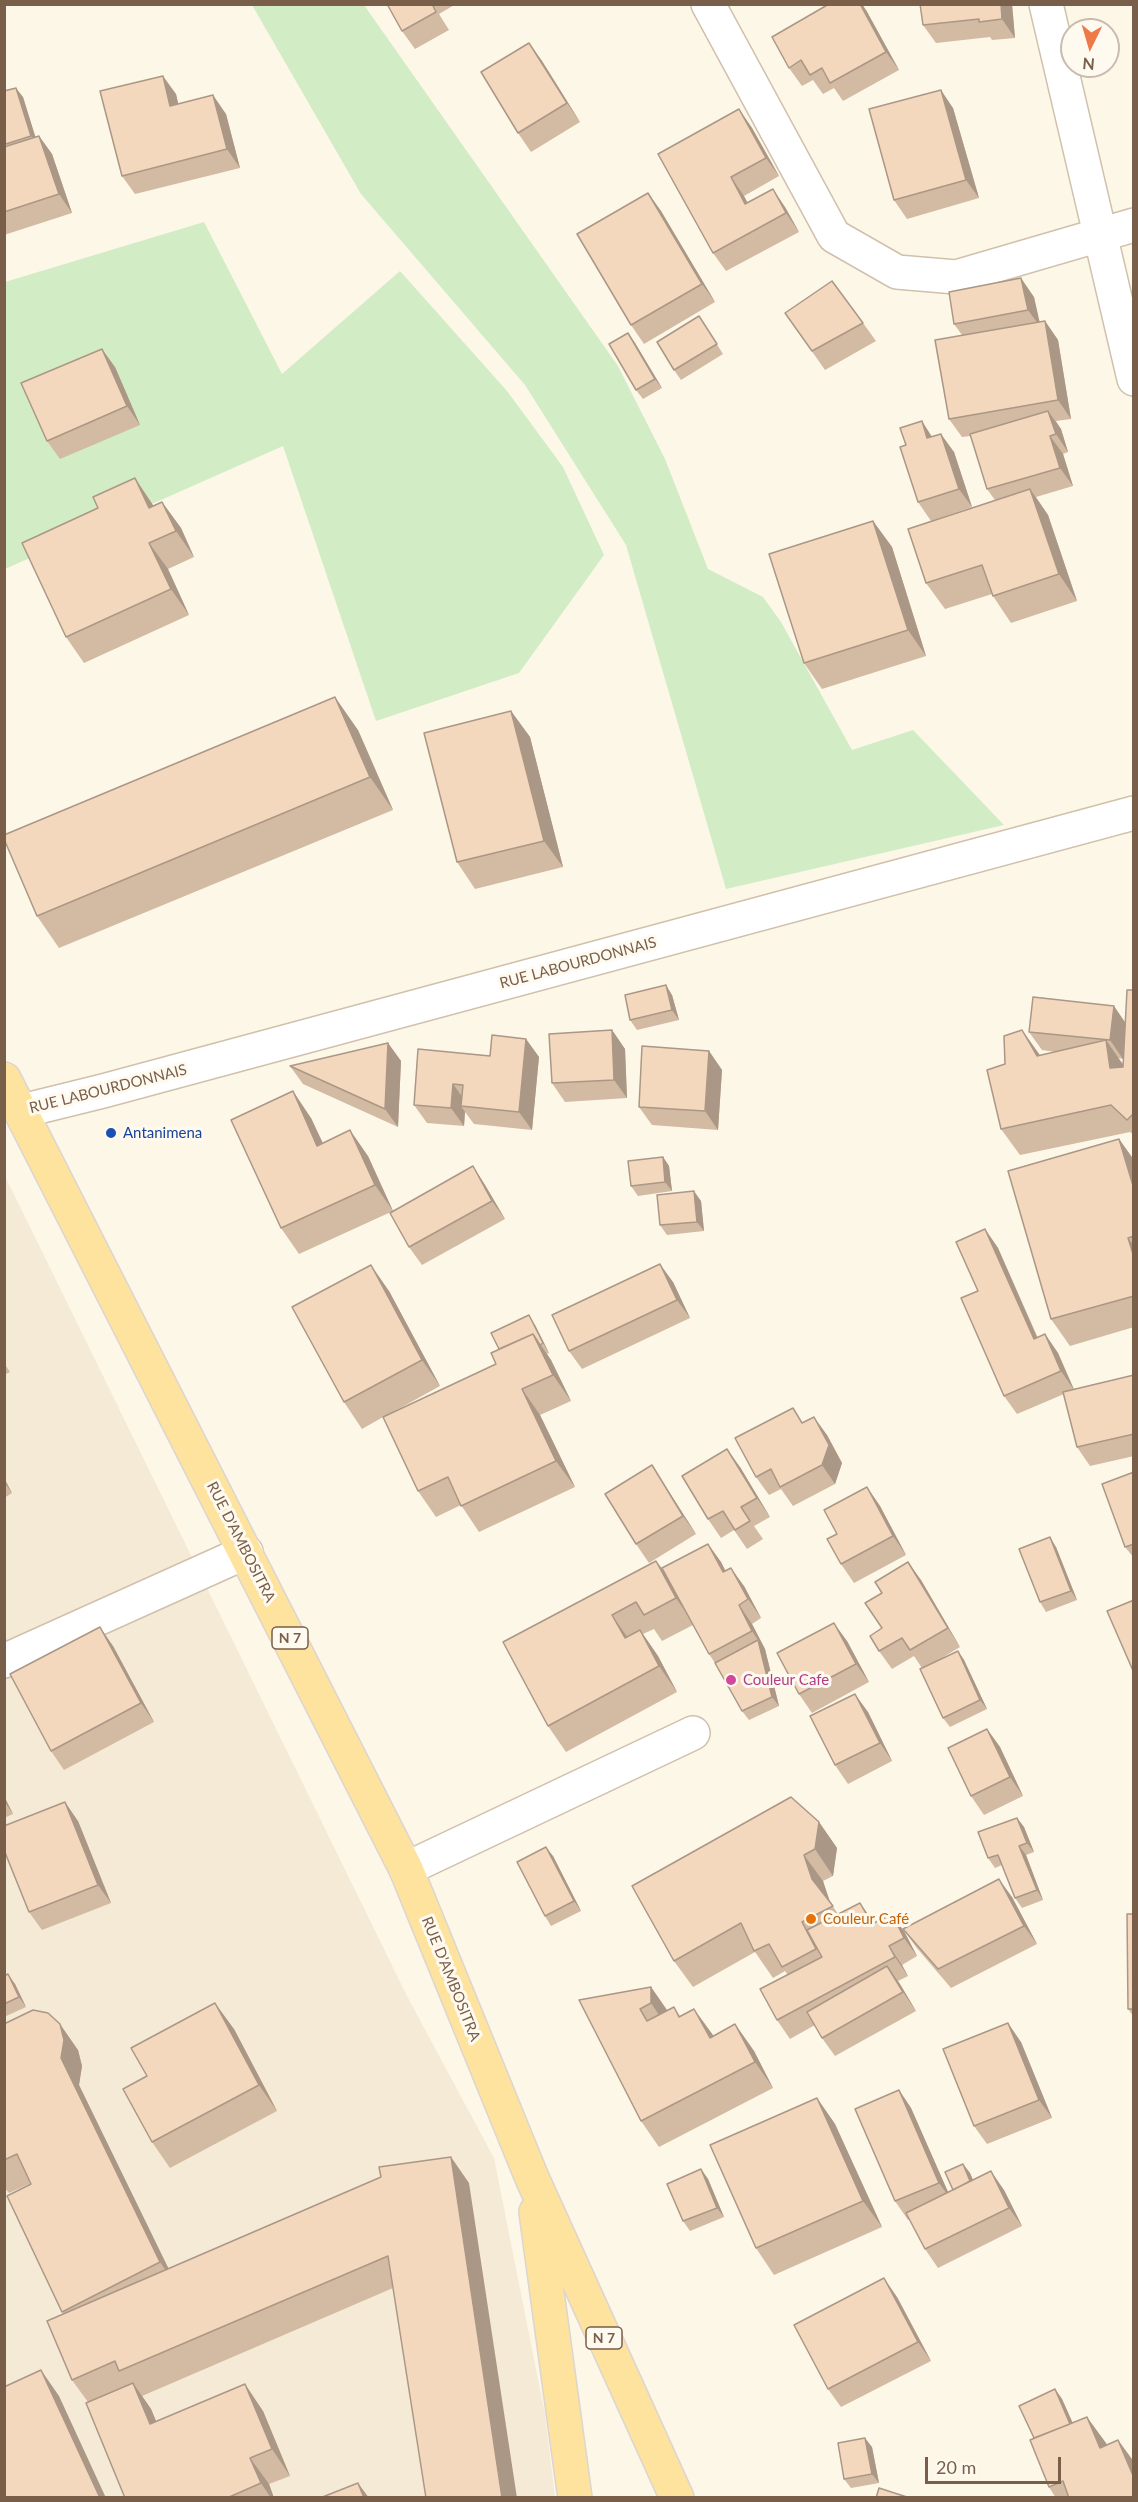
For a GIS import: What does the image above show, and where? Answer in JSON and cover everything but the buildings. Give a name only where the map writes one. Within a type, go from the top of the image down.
[{"type":"main road","name":"RUE D'AMBOSITRA","points":[[4,1078],[406,1869],[532,2178],[677,2498]]},
{"type":"main road","name":"RUE D'AMBOSITRA","points":[[532,2178],[575,2498]]},
{"type":"street","points":[[708,4],[834,236],[897,272],[956,277],[1134,225]]},
{"type":"street","points":[[1046,4],[1134,379]]},
{"type":"street","name":"RUE LABOURDONNAIS","points":[[22,1111],[104,1091],[1134,813]]},
{"type":"street","points":[[4,1661],[246,1552]]},
{"type":"street","points":[[406,1869],[693,1733]]},
{"type":"shaded area","points":[[4,1174],[407,1996],[494,2158],[545,2414],[555,2497],[5,2497]]},
{"type":"green space","points":[[252,5],[364,5],[618,366],[665,459],[708,569],[763,597],[781,622],[852,750],[913,730],[1004,825],[726,889],[626,545],[525,385],[361,194]]},
{"type":"green space","points":[[204,222],[282,374],[400,271],[507,391],[563,467],[604,555],[519,673],[376,721],[283,446],[5,569],[5,282]]},
{"type":"place","name":"Antanimena","points":[[111,1133]]},
{"type":"place","name":"Couleur Cafe","points":[[731,1680]]},
{"type":"place","name":"Couleur Café","points":[[811,1919]]}]
